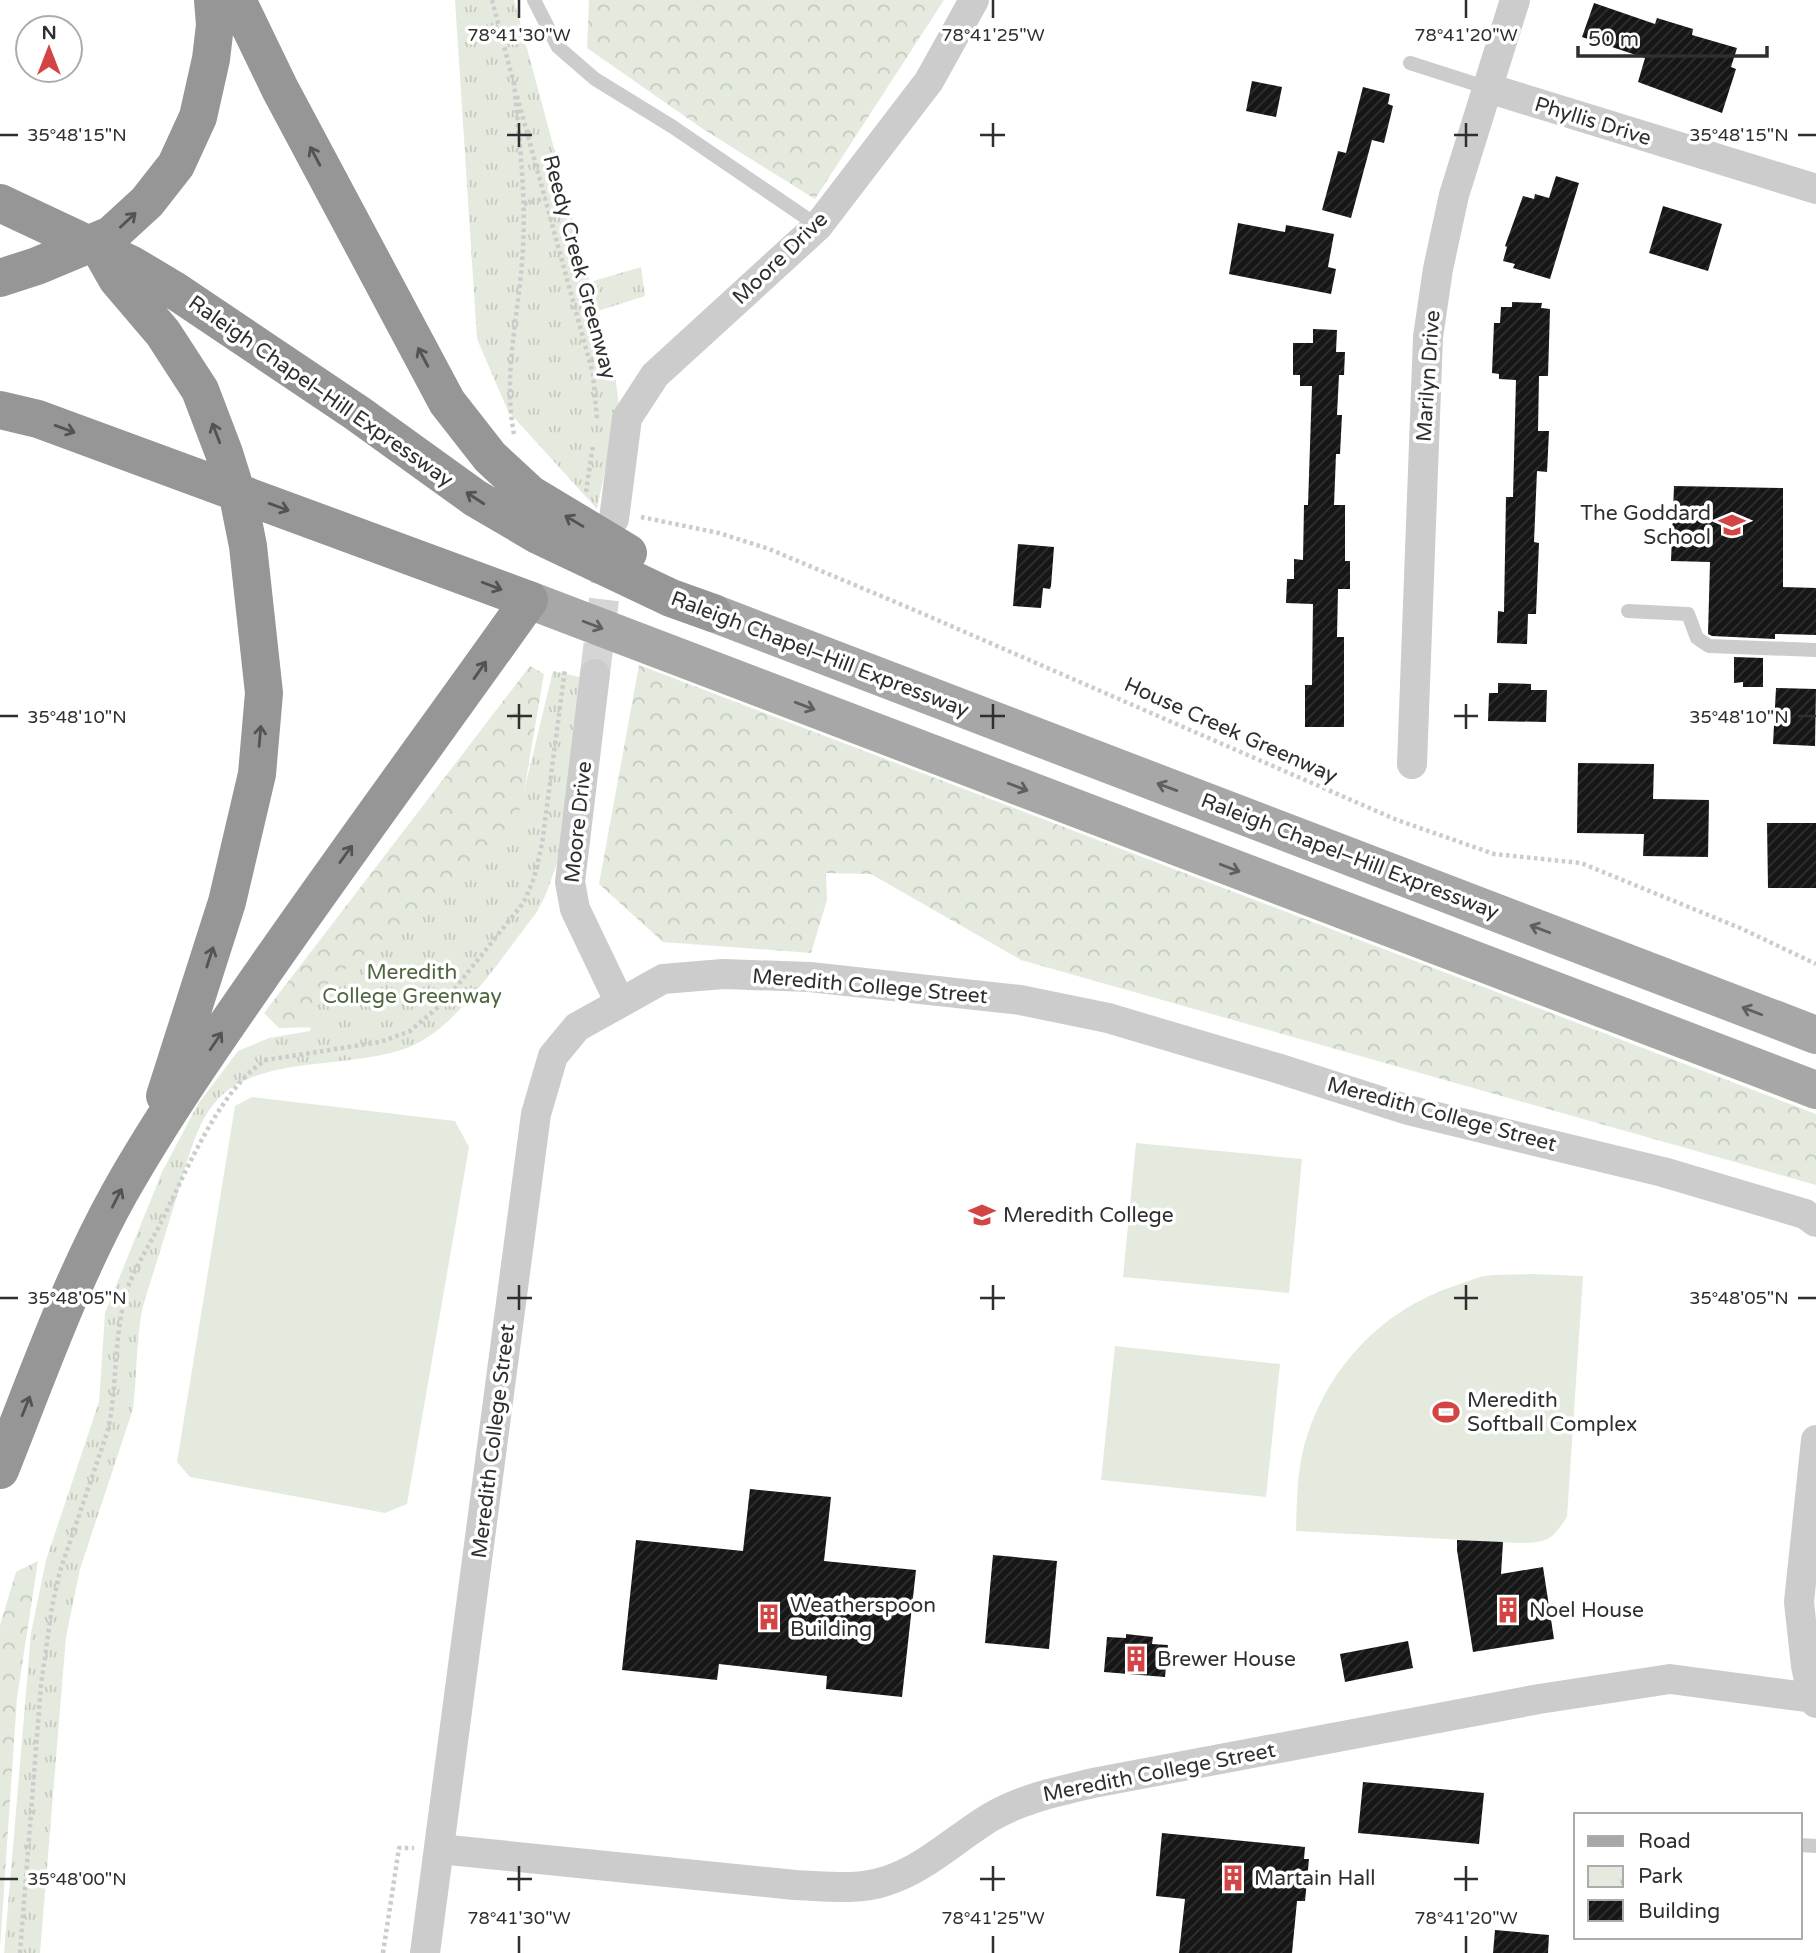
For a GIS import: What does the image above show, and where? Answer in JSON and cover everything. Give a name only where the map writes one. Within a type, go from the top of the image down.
[{"type":"highway","points":[[0,278],[37,266],[111,235],[147,202],[176,165],[198,117],[211,58],[215,25],[212,0]]},
{"type":"highway","points":[[237,0],[351,225],[447,402],[490,457],[530,494],[631,554],[713,612]]},
{"type":"highway","name":"Raleigh Chapel–Hill Expressway","points":[[0,203],[142,271],[245,336],[357,412],[475,498],[517,523],[671,598],[713,612]]},
{"type":"highway","points":[[100,249],[117,279],[163,333],[200,390],[239,501],[247,546],[264,693],[257,774],[227,902],[151,1139]]},
{"type":"highway","points":[[0,410],[38,419],[529,600],[434,736],[320,890],[151,1139],[118,1195],[71,1293],[0,1469]]},
{"type":"main road","points":[[529,600],[1816,1090]]},
{"type":"main road","name":"Raleigh Chapel–Hill Expressway","points":[[713,612],[1816,1035]]},
{"type":"street","name":"Moore Drive","points":[[625,517],[627,418],[655,375],[818,226],[929,81],[974,0]]},
{"type":"street","name":"Marilyn Drive","points":[[1412,764],[1428,337],[1451,205],[1515,0]]},
{"type":"street","name":"Phyllis Drive","points":[[1488,88],[1816,189]]},
{"type":"street","name":"Moore Drive","points":[[594,674],[570,882],[575,909],[620,1003]]},
{"type":"street","name":"Meredith College Street","points":[[425,1953],[536,1114],[553,1056],[577,1027],[663,979],[723,974],[810,977],[1020,1000],[1108,1018],[1409,1110],[1663,1172],[1805,1214],[1816,1222]]},
{"type":"street","name":"Meredith College Street","points":[[439,1849],[795,1885],[854,1887],[884,1882],[914,1871],[984,1822],[1029,1798],[1093,1783],[1539,1699],[1670,1679],[1814,1700],[1799,1602],[1816,1440]]},
{"type":"lane","points":[[534,0],[558,47],[594,79],[673,127],[818,226]]},
{"type":"lane","name":"Phyllis Drive","points":[[1410,63],[1488,88]]},
{"type":"lane","points":[[1628,611],[1688,614],[1697,638],[1709,646],[1816,650]]},
{"type":"path","name":"Reedy Creek Greenway","points":[[492,0],[593,374],[598,404],[597,422]]},
{"type":"path","points":[[514,83],[524,204],[523,250],[510,387],[515,439]]},
{"type":"path","points":[[524,204],[546,198]]},
{"type":"path","points":[[584,504],[595,435]]},
{"type":"path","name":"House Creek Greenway","points":[[625,517],[719,533],[769,549],[1396,820],[1494,854],[1581,863],[1740,928],[1816,964]]},
{"type":"path","points":[[20,1953],[46,1644],[60,1571],[108,1430],[116,1385],[120,1320],[129,1286],[201,1143],[236,1087],[255,1066],[266,1060],[380,1042],[410,1031],[444,1002],[524,902],[534,878],[542,844],[565,669]]},
{"type":"path","points":[[383,1953],[398,1848],[439,1849]]},
{"type":"green space","points":[[455,0],[514,0],[590,282],[641,267],[645,296],[598,311],[615,374],[619,406],[597,509],[508,411],[477,339]]},
{"type":"green space","points":[[589,0],[944,0],[815,199],[703,129],[587,48]]},
{"type":"green space","points":[[639,665],[1816,1114],[1816,1185],[1021,960],[871,874],[826,873],[827,900],[811,953],[663,942],[599,884]]},
{"type":"green space","points":[[530,666],[544,674],[513,856],[369,1026],[279,1028],[264,1013]]},
{"type":"green space","name":"Meredith College Greenway","points":[[553,671],[584,678],[560,855],[537,912],[497,965],[449,1020],[416,1044],[368,1058],[286,1068],[260,1074],[238,1084],[219,1098],[210,1108],[197,1132],[142,1310],[133,1409],[80,1569],[66,1637],[40,1953],[4,1953],[31,1633],[46,1560],[99,1402],[105,1313],[162,1172],[198,1104],[238,1051],[269,1038],[310,1031],[317,992],[513,836]]},
{"type":"green space","points":[[252,1097],[455,1121],[469,1147],[407,1504],[385,1513],[190,1477],[177,1462],[235,1106]]},
{"type":"green space","points":[[1136,1143],[1302,1159],[1289,1293],[1123,1277]]},
{"type":"green space","name":"Meredith Softball Complex","points":[[1484,1276],[1583,1276],[1567,1517],[1557,1531],[1543,1541],[1520,1543],[1296,1531],[1299,1471],[1307,1436],[1330,1386],[1363,1343],[1382,1325],[1428,1296]]},
{"type":"green space","points":[[1115,1346],[1280,1364],[1266,1497],[1101,1480]]},
{"type":"green space","points":[[38,1561],[17,1698],[0,1947],[0,1625],[16,1572]]},
{"type":"building","points":[[1594,3],[1655,24],[1657,18],[1693,29],[1692,35],[1737,48],[1731,67],[1736,69],[1722,113],[1638,82],[1645,58],[1582,37]]},
{"type":"building","points":[[1252,81],[1282,87],[1276,117],[1246,111]]},
{"type":"building","points":[[1363,87],[1390,94],[1388,104],[1393,106],[1384,143],[1372,140],[1351,218],[1322,210],[1338,151],[1346,153]]},
{"type":"building","points":[[1556,176],[1579,183],[1550,279],[1513,268],[1515,264],[1503,261],[1507,247],[1505,246],[1523,196],[1534,199],[1535,194],[1549,198]]},
{"type":"building","points":[[1663,206],[1722,224],[1708,271],[1649,253]]},
{"type":"building","points":[[1238,223],[1285,232],[1286,225],[1334,234],[1328,267],[1336,269],[1331,294],[1229,274]]},
{"type":"building","points":[[1512,302],[1542,303],[1541,308],[1550,309],[1548,376],[1539,376],[1538,431],[1549,431],[1547,472],[1537,471],[1534,542],[1539,543],[1536,614],[1528,614],[1527,644],[1497,643],[1498,611],[1504,612],[1506,497],[1513,497],[1516,380],[1499,379],[1499,374],[1492,373],[1494,323],[1500,323],[1501,307],[1512,307]]},
{"type":"building","points":[[1313,329],[1337,330],[1336,352],[1345,352],[1344,375],[1339,375],[1337,415],[1342,415],[1340,454],[1336,454],[1334,505],[1345,505],[1345,561],[1350,561],[1350,589],[1338,589],[1337,637],[1344,637],[1344,727],[1305,727],[1305,685],[1312,685],[1313,604],[1286,603],[1287,579],[1294,579],[1294,559],[1303,560],[1304,505],[1308,505],[1312,386],[1300,386],[1300,375],[1293,375],[1293,343],[1313,343]]},
{"type":"building","points":[[1674,486],[1783,488],[1783,587],[1816,588],[1816,635],[1775,634],[1775,639],[1708,634],[1710,562],[1671,561]]},
{"type":"building","points":[[1018,544],[1054,547],[1051,586],[1050,589],[1043,588],[1041,608],[1013,606]]},
{"type":"building","points":[[1734,657],[1763,658],[1763,687],[1743,687],[1743,682],[1734,683]]},
{"type":"building","points":[[1498,683],[1531,684],[1531,690],[1547,690],[1546,722],[1488,721],[1489,693],[1498,693]]},
{"type":"building","points":[[1776,688],[1816,689],[1815,746],[1773,744]]},
{"type":"building","points":[[1578,763],[1654,764],[1653,799],[1709,800],[1708,857],[1643,856],[1644,834],[1577,833]]},
{"type":"building","points":[[1767,823],[1816,823],[1816,888],[1768,888]]},
{"type":"building","name":"Weatherspoon Building","points":[[750,1489],[831,1497],[824,1561],[916,1570],[902,1697],[826,1689],[827,1676],[719,1664],[717,1680],[622,1670],[636,1540],[743,1551]]},
{"type":"building","name":"Noel House","points":[[1457,1540],[1503,1542],[1501,1574],[1543,1567],[1554,1639],[1473,1652]]},
{"type":"building","points":[[993,1555],[1057,1561],[1049,1649],[985,1643]]},
{"type":"building","name":"Brewer House","points":[[1126,1634],[1153,1637],[1152,1644],[1168,1645],[1165,1677],[1104,1672],[1107,1637],[1126,1638]]},
{"type":"building","points":[[1408,1641],[1413,1668],[1345,1682],[1340,1654]]},
{"type":"building","points":[[1363,1782],[1484,1793],[1479,1844],[1358,1833]]},
{"type":"building","name":"Martain Hall","points":[[1162,1833],[1305,1847],[1304,1859],[1309,1859],[1305,1901],[1297,1901],[1292,1953],[1179,1953],[1185,1899],[1156,1896]]},
{"type":"building","points":[[1495,1930],[1549,1935],[1548,1953],[1493,1953]]},
{"type":"tunnel","points":[[595,674],[610,549]]},
{"type":"place","name":"The Goddard School","points":[[1732,525]]},
{"type":"place","name":"Meredith College","points":[[982,1215]]},
{"type":"place","name":"Meredith Softball Complex","points":[[1446,1412]]},
{"type":"place","name":"Noel House","points":[[1508,1610]]},
{"type":"place","name":"Weatherspoon Building","points":[[769,1617]]},
{"type":"place","name":"Brewer House","points":[[1136,1659]]},
{"type":"place","name":"Martain Hall","points":[[1233,1878]]}]
